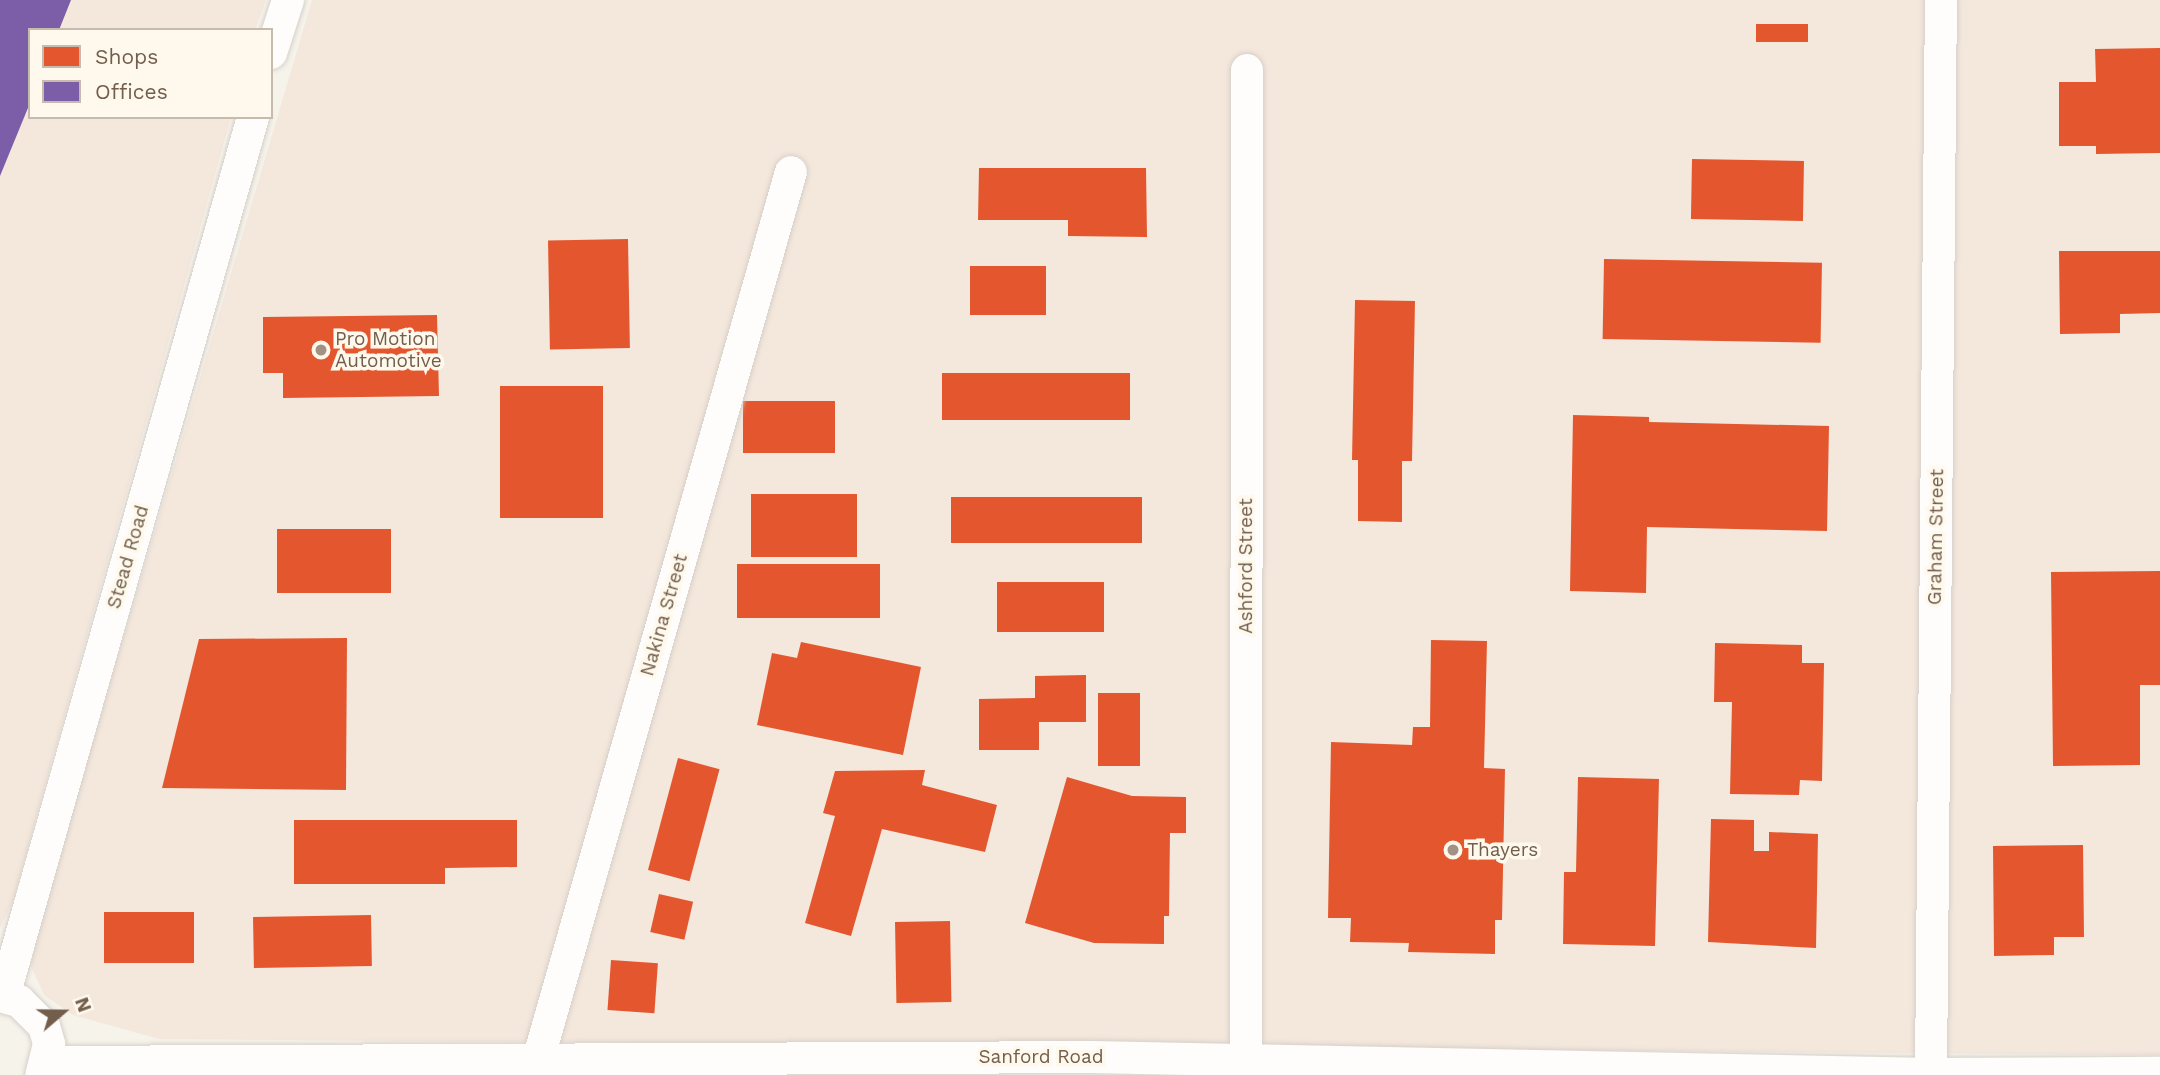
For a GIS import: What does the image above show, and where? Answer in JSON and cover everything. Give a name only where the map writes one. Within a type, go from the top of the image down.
[{"type":"street","points":[[273,47],[288,0]]},
{"type":"street","name":"Graham Street","points":[[1931,1073],[1941,0]]},
{"type":"street","name":"Ashford Street","points":[[1245,1062],[1247,70]]},
{"type":"street","name":"Stead Road","points":[[2,996],[252,119]]},
{"type":"street","name":"Nakina Street","points":[[539,1057],[791,172]]},
{"type":"street","points":[[2,996],[34,1011],[44,1026],[44,1068]]},
{"type":"street","name":"Sanford Road","points":[[44,1068],[539,1057],[1091,1066],[1245,1062],[1931,1073],[2160,1073]]},
{"type":"shaded area","points":[[0,0],[266,0],[256,28],[28,28],[28,119],[230,119],[13,901],[0,928]]},
{"type":"shaded area","points":[[312,0],[2160,0],[2160,1055],[159,1039],[73,1015],[44,995],[31,966],[39,922]]},
{"type":"building: Shops","points":[[1756,24],[1808,24],[1808,42],[1756,42]]},
{"type":"building: Shops","points":[[2160,48],[2160,153],[2096,154],[2096,146],[2059,146],[2059,82],[2096,82],[2095,49]]},
{"type":"building: Shops","points":[[1692,159],[1804,161],[1803,221],[1691,219]]},
{"type":"building: Shops","points":[[979,168],[1146,168],[1147,237],[1068,236],[1068,220],[978,220]]},
{"type":"building: Shops","points":[[628,239],[630,348],[550,349],[548,240]]},
{"type":"building: Shops","points":[[2059,251],[2160,251],[2160,313],[2120,314],[2120,333],[2060,334]]},
{"type":"building: Shops","points":[[1604,259],[1822,263],[1821,343],[1603,339]]},
{"type":"building: Shops","points":[[970,266],[1046,266],[1046,315],[970,315]]},
{"type":"building: Shops","points":[[1355,300],[1415,301],[1412,461],[1402,461],[1402,522],[1358,521],[1358,460],[1352,460]]},
{"type":"building: Shops","points":[[437,315],[439,396],[283,398],[283,373],[263,373],[263,317]]},
{"type":"building: Shops","points":[[942,373],[1130,373],[1130,420],[942,420]]},
{"type":"building: Shops","points":[[500,386],[603,386],[603,518],[500,518]]},
{"type":"building: Shops","points":[[743,401],[835,401],[835,453],[743,453]]},
{"type":"building: Shops","points":[[1573,415],[1649,417],[1649,422],[1829,426],[1827,531],[1647,527],[1646,593],[1570,591]]},
{"type":"building: Shops","points":[[751,494],[857,494],[857,557],[751,557]]},
{"type":"building: Shops","points":[[951,497],[1142,497],[1142,543],[951,543]]},
{"type":"building: Shops","points":[[277,529],[391,529],[391,593],[277,593]]},
{"type":"building: Shops","points":[[737,564],[880,564],[880,618],[737,618]]},
{"type":"building: Shops","points":[[2160,571],[2160,685],[2140,685],[2140,765],[2053,766],[2051,572]]},
{"type":"building: Shops","points":[[997,582],[1104,582],[1104,632],[997,632]]},
{"type":"building: Shops","points":[[347,638],[346,790],[162,788],[199,639]]},
{"type":"building: Shops","points":[[1431,640],[1487,641],[1484,768],[1505,769],[1502,920],[1495,920],[1495,954],[1408,952],[1409,943],[1350,942],[1351,918],[1328,918],[1331,742],[1412,745],[1413,727],[1430,727]]},
{"type":"building: Shops","points":[[801,642],[921,667],[903,755],[757,725],[772,653],[797,658]]},
{"type":"building: Shops","points":[[1715,643],[1802,645],[1802,663],[1824,663],[1822,781],[1800,780],[1799,795],[1730,794],[1732,702],[1714,702]]},
{"type":"building: Shops","points":[[1086,675],[1086,722],[1039,722],[1039,750],[979,750],[979,699],[1035,698],[1035,676]]},
{"type":"building: Shops","points":[[1098,693],[1140,693],[1140,766],[1098,766]]},
{"type":"building: Shops","points":[[678,758],[720,769],[690,881],[648,870]]},
{"type":"building: Shops","points":[[925,770],[922,785],[997,805],[985,852],[882,829],[851,936],[805,923],[835,816],[823,813],[835,771]]},
{"type":"building: Shops","points":[[1067,777],[1132,796],[1186,797],[1186,833],[1170,833],[1169,916],[1164,916],[1164,944],[1094,943],[1025,923]]},
{"type":"building: Shops","points":[[1578,777],[1659,779],[1655,946],[1563,944],[1564,872],[1576,872]]},
{"type":"building: Shops","points":[[1711,819],[1754,820],[1754,851],[1769,851],[1769,832],[1818,834],[1816,948],[1708,942]]},
{"type":"building: Shops","points":[[294,820],[517,820],[517,867],[445,868],[445,884],[294,884]]},
{"type":"building: Shops","points":[[2083,845],[2084,937],[2054,937],[2054,955],[1994,956],[1993,846]]},
{"type":"building: Shops","points":[[659,894],[693,902],[684,940],[650,932]]},
{"type":"building: Shops","points":[[104,912],[194,912],[194,963],[104,963]]},
{"type":"building: Shops","points":[[371,915],[372,966],[254,968],[253,917]]},
{"type":"building: Shops","points":[[950,921],[951,1002],[896,1003],[895,922]]},
{"type":"building: Shops","points":[[611,960],[658,963],[654,1013],[608,1010]]},
{"type":"building: Offices","points":[[0,0],[71,0],[60,28],[28,28],[28,108],[0,176]]},
{"type":"place","name":"Pro Motion Automotive","points":[[321,350]]},
{"type":"place","name":"Thayers","points":[[1453,850]]}]
